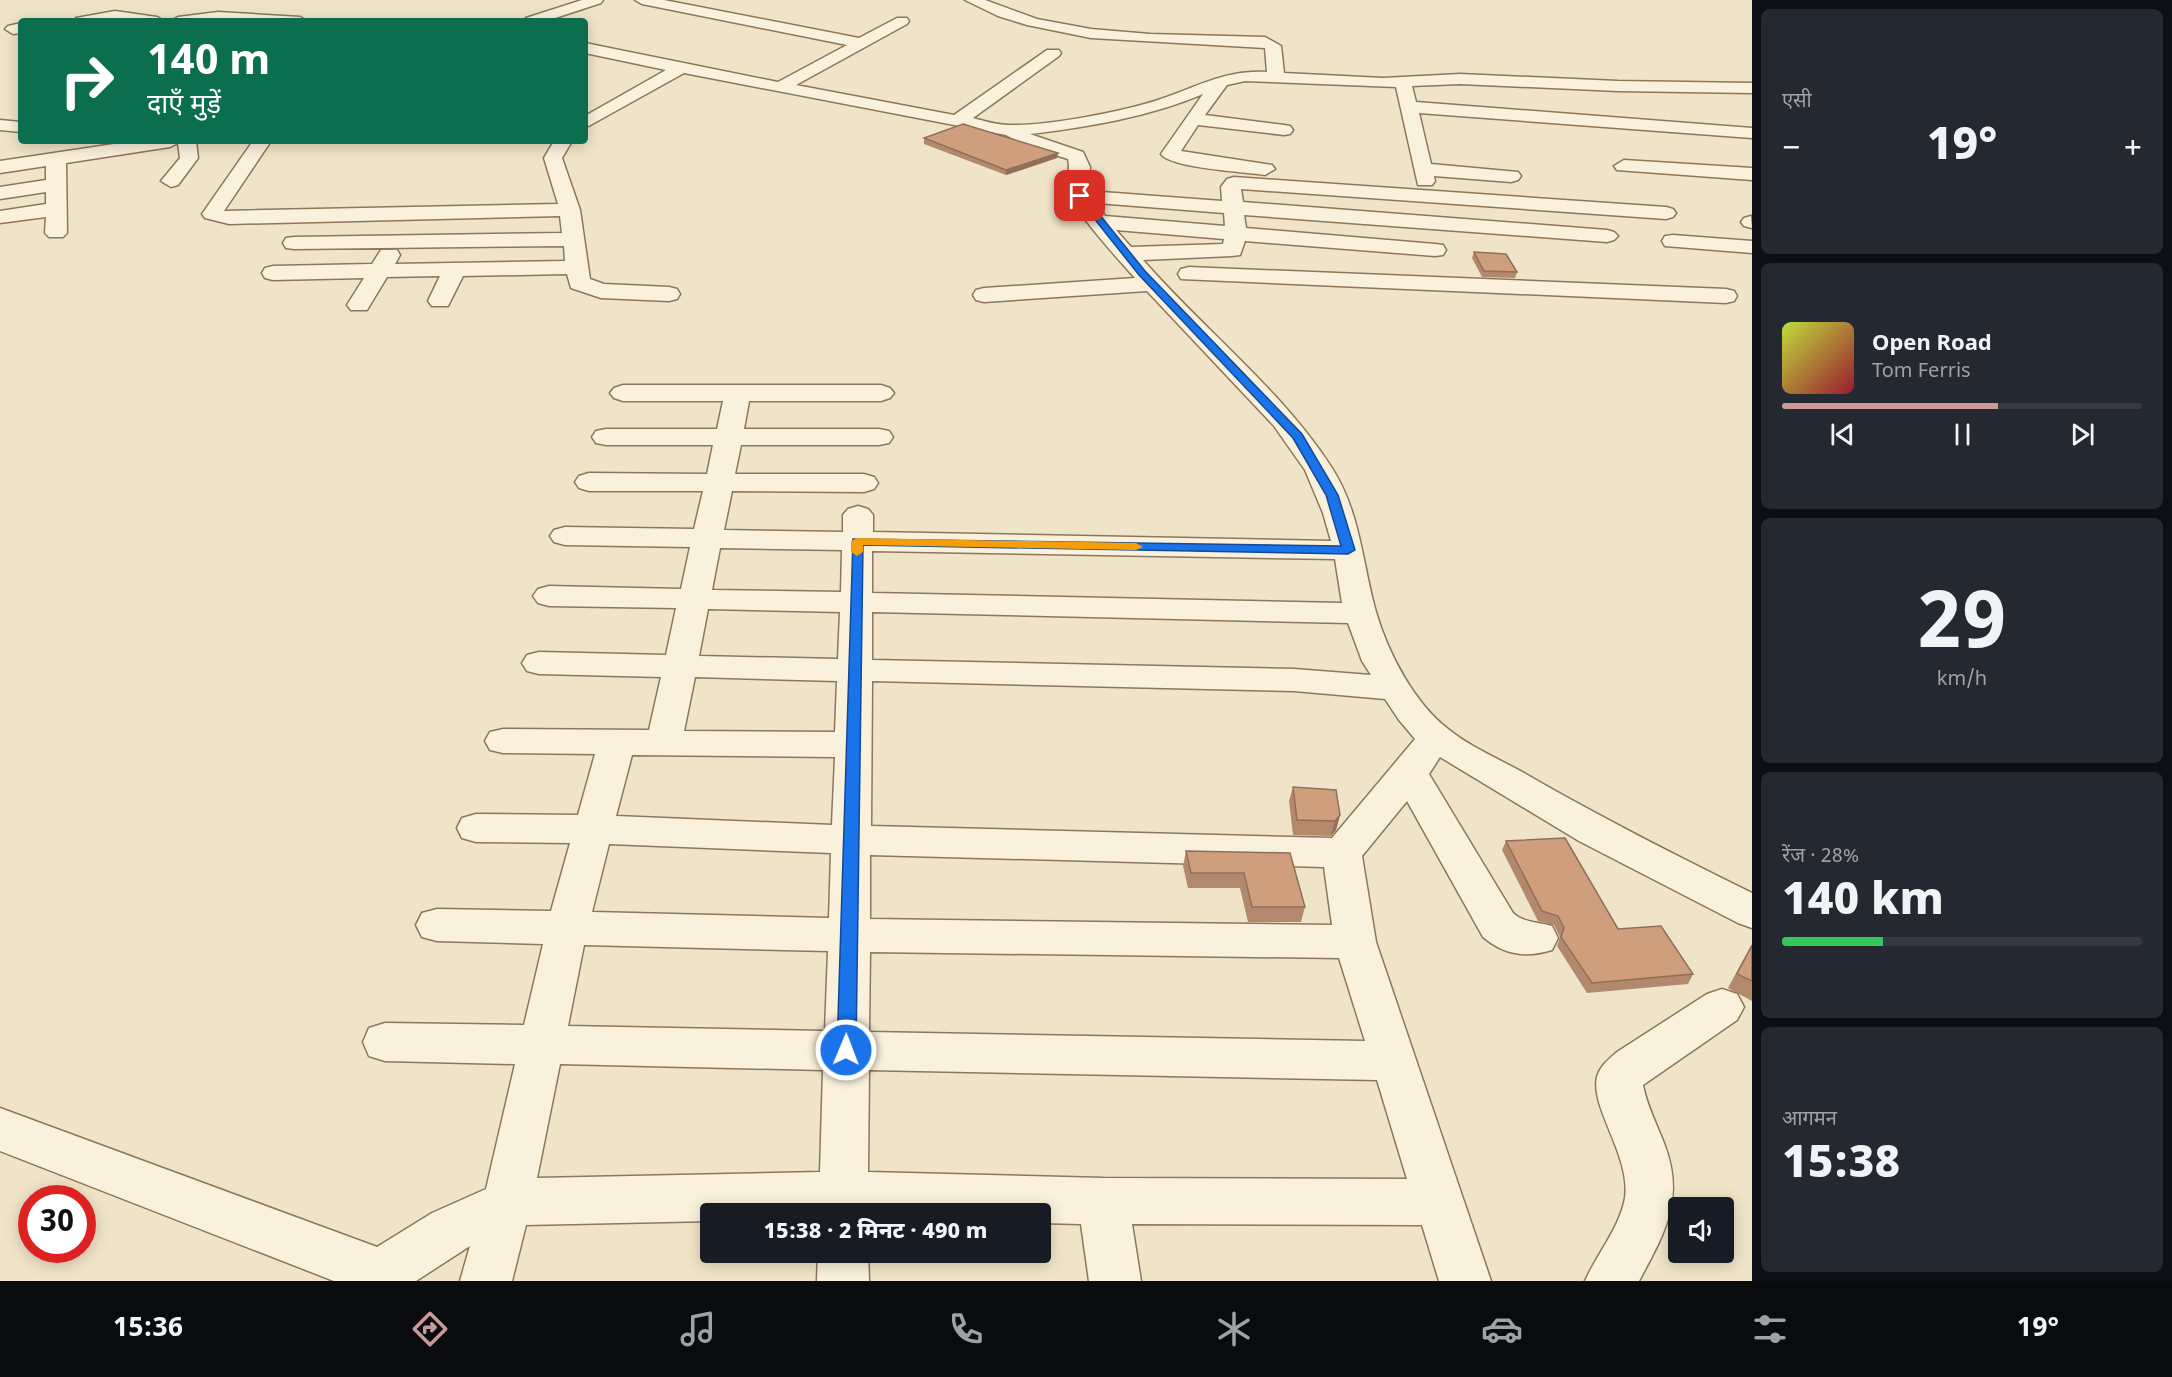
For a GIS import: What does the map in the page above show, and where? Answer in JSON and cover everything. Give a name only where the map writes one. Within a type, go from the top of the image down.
[{"type":"street","points":[[569,0],[592,1]]},
{"type":"street","points":[[642,0],[861,43]]},
{"type":"street","points":[[972,0],[1005,14],[1065,32],[1265,42],[1273,46],[1276,76]]},
{"type":"street","points":[[540,18],[592,1]]},
{"type":"street","points":[[718,16],[735,9]]},
{"type":"street","points":[[98,18],[115,15],[136,18]]},
{"type":"street","points":[[197,18],[210,16],[246,18]]},
{"type":"street","points":[[780,76],[810,70],[902,21]]},
{"type":"street","points":[[855,25],[885,30]]},
{"type":"street","points":[[588,49],[681,68],[780,76],[1011,131],[1033,142],[1076,156],[1080,163],[1077,188],[1098,222],[1298,437],[1332,495],[1348,550],[1360,613],[1379,661],[1411,712],[1436,738],[1593,831],[1752,912]]},
{"type":"street","points":[[817,53],[837,56]]},
{"type":"street","points":[[959,120],[1053,53]]},
{"type":"street","points":[[588,121],[681,68]]},
{"type":"street","points":[[1011,131],[1117,116],[1165,103],[1222,80],[1245,76],[1403,83],[1460,80],[1752,88]]},
{"type":"street","points":[[1222,80],[1170,151],[1175,156],[1267,169]]},
{"type":"street","points":[[1403,83],[1424,182],[1429,222]]},
{"type":"street","points":[[1618,86],[1637,124]]},
{"type":"street","points":[[1659,86],[1671,105]]},
{"type":"street","points":[[1207,101],[1228,103]]},
{"type":"street","points":[[1409,107],[1752,133]]},
{"type":"street","points":[[1193,118],[1284,130]]},
{"type":"street","points":[[0,125],[18,127]]},
{"type":"street","points":[[1413,127],[1436,129]]},
{"type":"street","points":[[1180,136],[1202,139]]},
{"type":"street","points":[[94,144],[115,150]]},
{"type":"street","points":[[0,167],[152,144]]},
{"type":"street","points":[[171,182],[189,158],[187,144]]},
{"type":"street","points":[[260,144],[213,209],[212,214],[229,218],[570,210]]},
{"type":"street","points":[[561,144],[553,158],[570,210],[579,283],[588,288],[615,293],[669,294]]},
{"type":"street","points":[[1417,147],[1440,148]]},
{"type":"street","points":[[56,159],[56,233]]},
{"type":"street","points":[[1624,166],[1752,174]]},
{"type":"street","points":[[984,295],[1141,270],[1232,250],[1236,233],[1235,207],[1231,187],[1233,183],[1424,182],[1511,176]]},
{"type":"street","points":[[1424,182],[1666,213]]},
{"type":"street","points":[[0,193],[56,185]]},
{"type":"street","points":[[1080,196],[1607,236]]},
{"type":"street","points":[[0,217],[56,209]]},
{"type":"street","points":[[359,305],[414,214]]},
{"type":"street","points":[[1098,222],[1435,250]]},
{"type":"street","points":[[294,243],[573,239]]},
{"type":"street","points":[[1673,241],[1744,253]]},
{"type":"street","points":[[273,273],[576,267]]},
{"type":"street","points":[[440,301],[454,270]]},
{"type":"street","points":[[1141,270],[1726,296]]},
{"type":"street","points":[[622,393],[881,393]]},
{"type":"street","points":[[664,743],[738,393]]},
{"type":"street","points":[[606,437],[879,437]]},
{"type":"street","points":[[589,483],[719,483],[860,513],[1348,550]]},
{"type":"street","points":[[565,536],[707,539],[860,513]]},
{"type":"street","points":[[844,1203],[848,935],[853,840],[852,745],[860,513]]},
{"type":"street","points":[[549,596],[1360,613]]},
{"type":"street","points":[[539,663],[1323,681],[1394,688]]},
{"type":"street","points":[[1436,738],[1410,773],[1342,853],[1355,942],[1465,1281]]},
{"type":"street","points":[[503,741],[852,745]]},
{"type":"street","points":[[486,1281],[507,1204],[567,928],[617,742]]},
{"type":"street","points":[[1410,773],[1498,925],[1512,937],[1537,938]]},
{"type":"street","points":[[476,828],[592,829],[853,840],[1342,853]]},
{"type":"street","points":[[437,925],[848,935],[1355,942]]},
{"type":"street","points":[[1611,1281],[1648,1214],[1652,1196],[1651,1176],[1644,1151],[1624,1103],[1620,1078],[1633,1066],[1722,1007]]},
{"type":"street","points":[[385,1042],[1392,1060]]},
{"type":"street","points":[[0,1129],[372,1277],[479,1214],[507,1204],[700,1204]]},
{"type":"street","points":[[1103,1201],[1114,1281]]},
{"type":"street","points":[[930,1203],[1439,1202]]},
{"type":"street","points":[[843,1263],[843,1281]]},
{"type":"building","points":[[963,124],[1058,153],[1006,170],[924,138]]},
{"type":"building","points":[[1474,252],[1506,254],[1517,272],[1484,271]]},
{"type":"building","points":[[1293,787],[1336,790],[1340,815],[1335,821],[1297,820]]},
{"type":"building","points":[[1565,838],[1618,929],[1661,926],[1693,974],[1592,983],[1561,937],[1564,928],[1558,916],[1542,911],[1506,841]]},
{"type":"building","points":[[1186,851],[1290,853],[1305,907],[1252,907],[1244,873],[1191,873]]},
{"type":"building","points":[[1752,945],[1752,981],[1737,974]]},
{"type":"slow traffic","points":[[857,552],[857,541],[1136,547]]},
{"type":"route","points":[[846,1050],[848,935],[853,840],[852,745],[857,541],[1348,550],[1332,495],[1298,437],[1142,273],[1128,254],[1098,222],[1080,196]]}]
